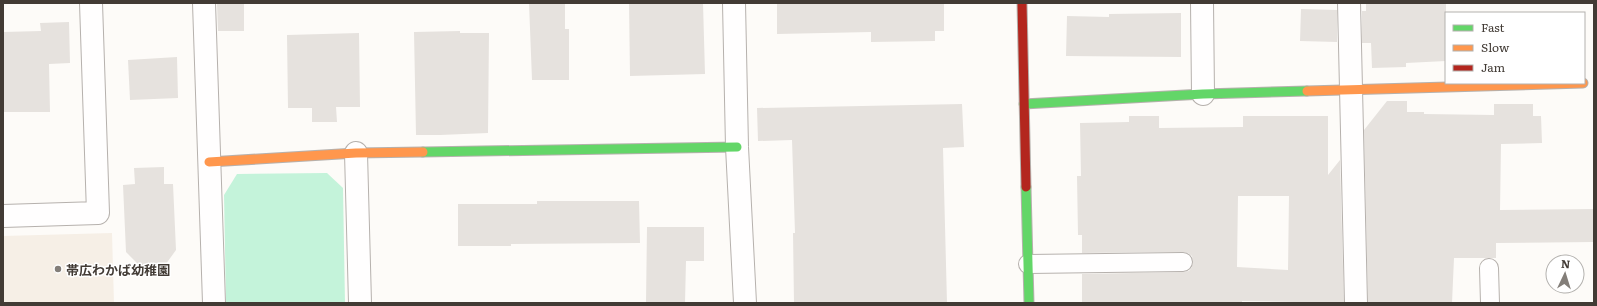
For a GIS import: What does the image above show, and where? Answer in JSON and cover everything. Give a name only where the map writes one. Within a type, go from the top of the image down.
[{"type":"street","points":[[3,216],[98,213],[92,3]]},
{"type":"street","points":[[204,3],[214,303]]},
{"type":"street","points":[[734,3],[737,147],[745,303]]},
{"type":"street","points":[[1022,3],[1029,303]]},
{"type":"street","points":[[1202,3],[1203,94]]},
{"type":"street","points":[[1349,3],[1356,303]]},
{"type":"street","points":[[1024,104],[1203,94],[1550,84]]},
{"type":"street","points":[[209,162],[356,153],[737,147]]},
{"type":"street","points":[[356,153],[360,303]]},
{"type":"lane","points":[[1028,264],[1183,262]]},
{"type":"lane","points":[[1489,268],[1490,303]]},
{"type":"shaded area","name":"帯広わかば幼稚園","points":[[112,233],[114,303],[3,303],[3,236]]},
{"type":"green space","points":[[327,173],[343,188],[345,303],[226,303],[224,195],[237,174]]},
{"type":"building","points":[[529,3],[565,3],[565,29],[569,29],[569,80],[532,80]]},
{"type":"building","points":[[629,3],[703,3],[705,74],[630,76]]},
{"type":"building","points":[[777,3],[944,3],[944,31],[935,31],[935,41],[871,42],[871,32],[777,34]]},
{"type":"building","points":[[1366,3],[1446,3],[1445,61],[1406,63],[1406,67],[1372,68],[1371,43],[1362,43],[1362,11],[1366,11]]},
{"type":"building","points":[[217,4],[244,4],[244,31],[218,31]]},
{"type":"building","points":[[1301,9],[1337,10],[1337,42],[1300,41]]},
{"type":"building","points":[[1181,13],[1181,57],[1066,56],[1067,16],[1109,17],[1109,14]]},
{"type":"building","points":[[69,22],[70,63],[49,64],[50,112],[3,112],[3,32],[41,31],[40,23]]},
{"type":"building","points":[[460,31],[460,33],[489,33],[488,133],[416,135],[414,32]]},
{"type":"building","points":[[359,33],[360,107],[336,107],[337,122],[312,122],[312,108],[288,108],[287,35]]},
{"type":"building","points":[[177,57],[178,98],[130,100],[128,60]]},
{"type":"building","points":[[1387,101],[1407,101],[1407,112],[1424,112],[1424,114],[1494,115],[1494,104],[1533,104],[1533,116],[1541,116],[1542,143],[1501,144],[1500,210],[1594,209],[1594,242],[1496,243],[1496,258],[1454,258],[1452,303],[1368,303],[1364,130]]},
{"type":"building","points":[[962,104],[964,147],[943,148],[947,303],[794,303],[793,233],[795,233],[792,140],[758,141],[757,108]]},
{"type":"building","points":[[1129,116],[1159,116],[1159,128],[1243,127],[1243,116],[1328,116],[1328,175],[1340,160],[1344,303],[1242,301],[1242,303],[1082,303],[1082,274],[1183,272],[1189,271],[1192,267],[1192,256],[1183,252],[1082,253],[1082,235],[1078,235],[1077,176],[1081,176],[1080,123],[1129,122]],"holes":[[[1238,196],[1289,196],[1288,270],[1237,267]]]},
{"type":"building","points":[[164,167],[164,184],[173,184],[176,250],[163,268],[143,269],[126,252],[123,185],[135,184],[134,168]]},
{"type":"building","points":[[537,201],[639,201],[640,243],[458,246],[458,204],[537,204]]},
{"type":"building","points":[[647,227],[704,227],[704,261],[686,261],[685,303],[646,303]]},
{"type":"traffic: fast","points":[[1024,104],[1203,94],[1307,91]]},
{"type":"traffic: fast","points":[[423,152],[737,147]]},
{"type":"traffic: fast","points":[[1026,187],[1029,303]]},
{"type":"traffic: slow","points":[[1307,91],[1548,84]]},
{"type":"traffic: slow","points":[[209,162],[356,153],[423,152]]},
{"type":"traffic: jam","points":[[1022,3],[1026,187]]},
{"type":"place","name":"帯広わかば幼稚園","points":[[58,269]]}]
